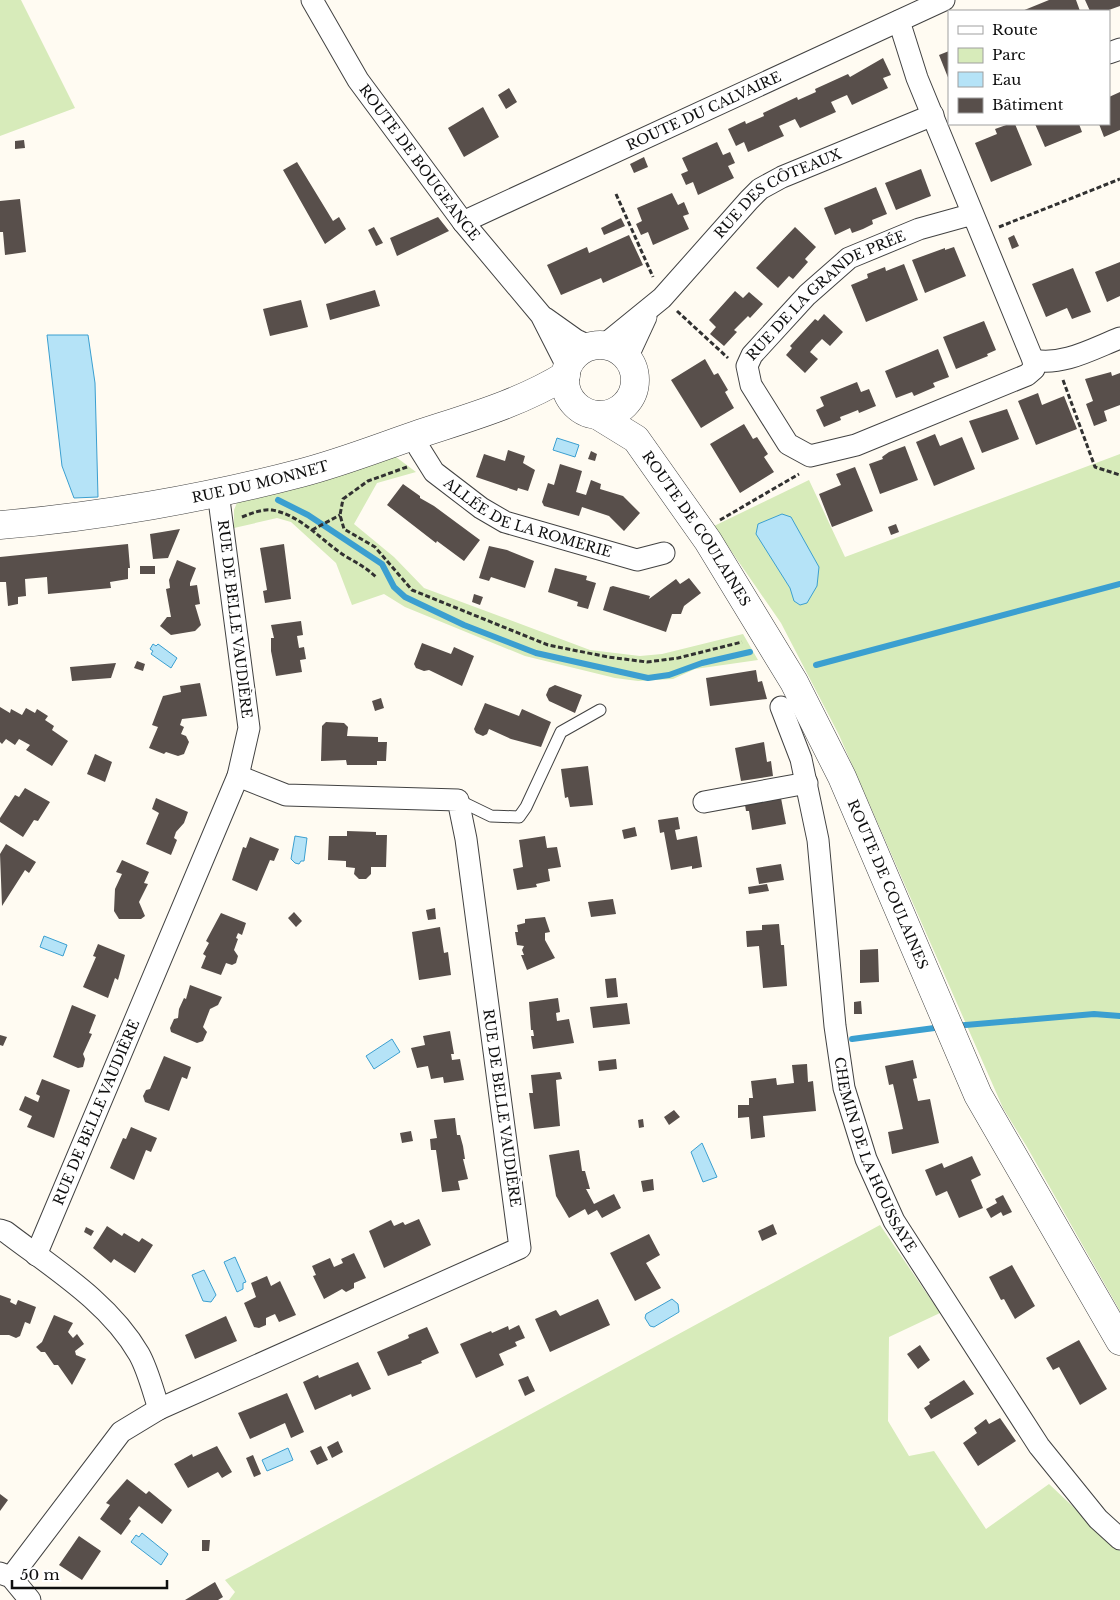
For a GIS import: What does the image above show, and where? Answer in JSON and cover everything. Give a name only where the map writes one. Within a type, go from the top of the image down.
[{"type":"street","name":"ROUTE DE BOUGEANCE","points":[[312,0],[358,80],[463,222],[541,316],[567,372]]},
{"type":"street","name":"ROUTE DU CALVAIRE","points":[[463,222],[944,0]]},
{"type":"street","points":[[810,456],[856,445],[1028,375],[1034,369],[1033,360],[973,214],[939,119],[917,78],[899,21]]},
{"type":"street","name":"RUE DES CÔTEAUX","points":[[597,346],[649,310],[760,189],[782,177],[939,119]]},
{"type":"street","name":"RUE DE LA GRANDE PRÉE","points":[[810,456],[788,444],[751,384],[747,366],[752,355],[807,295],[849,258],[919,229],[973,214]]},
{"type":"street","name":"RUE DES CÔTEAUX","points":[[627,358],[649,310]]},
{"type":"street","name":"ROUTE DE BOUGEANCE","points":[[541,316],[576,340],[597,346]]},
{"type":"street","points":[[1033,360],[1046,363],[1060,360],[1120,338]]},
{"type":"street","points":[[597,346],[619,351],[627,358],[633,369],[635,380],[630,397],[619,409],[608,414],[587,410],[570,397],[566,386],[567,372],[576,355],[597,346]]},
{"type":"street","name":"RUE DU MONNET","points":[[0,525],[48,521],[218,492],[302,473],[511,404],[545,388],[567,372]]},
{"type":"street","name":"ROUTE DE COULAINES","points":[[630,397],[636,439]]},
{"type":"street","name":"RUE DU MONNET","points":[[511,404],[587,410]]},
{"type":"street","name":"ROUTE DE COULAINES","points":[[587,410],[636,439],[708,541],[794,682],[842,777],[978,1095],[1120,1341]]},
{"type":"street","name":"ALLÉE DE LA ROMERIE","points":[[416,435],[418,448],[434,472],[481,508],[505,522],[637,560],[664,553]]},
{"type":"street","name":"RUE DE BELLE VAUDIÈRE","points":[[36,1255],[238,776],[249,728],[224,523],[218,492]]},
{"type":"street","name":"CHEMIN DE LA HOUSSAYE","points":[[781,707],[801,759],[818,840],[835,1026],[844,1088],[866,1159],[894,1221],[1039,1446],[1098,1519],[1120,1539]]},
{"type":"street","points":[[238,776],[286,794],[458,800]]},
{"type":"street","points":[[704,802],[806,783]]},
{"type":"street","name":"RUE DE BELLE VAUDIÈRE","points":[[6,1575],[121,1432],[159,1409],[520,1248],[466,839],[458,800]]},
{"type":"street","points":[[0,1230],[36,1255],[112,1316],[140,1355],[159,1409]]},
{"type":"street","points":[[6,1575],[30,1600]]},
{"type":"lane","points":[[458,800],[491,816],[519,817],[526,807],[561,732],[600,710]]},
{"type":"path","points":[[982,234],[1120,179]]},
{"type":"path","points":[[1060,360],[1061,376],[1095,468],[1120,475]]},
{"type":"path","points":[[720,520],[798,474],[810,456]]},
{"type":"path","points":[[426,460],[368,481],[343,499],[340,515],[344,529],[375,547],[412,590],[548,645],[608,658],[647,662],[678,658],[750,639]]},
{"type":"path","points":[[224,523],[260,510],[272,510],[287,515],[312,530],[346,556],[362,564],[377,578]]},
{"type":"path","points":[[312,530],[340,515]]},
{"type":"green space","points":[[0,0],[21,0],[75,108],[0,136]]},
{"type":"green space","points":[[377,454],[396,457],[416,472],[377,483],[354,524],[394,557],[424,588],[590,650],[640,656],[662,654],[743,634],[758,660],[695,669],[673,679],[638,681],[615,678],[525,656],[405,607],[384,594],[352,605],[336,563],[291,522],[277,518],[234,528],[234,510],[240,495]]},
{"type":"green space","points":[[1120,454],[1120,1311],[1003,1108],[839,735],[781,623],[714,526],[809,480],[845,557]]},
{"type":"green space","points":[[880,1225],[940,1313],[889,1337],[888,1421],[909,1456],[934,1451],[986,1529],[1049,1484],[1120,1551],[1120,1600],[229,1600],[235,1592],[225,1580]]},
{"type":"water","points":[[47,335],[88,335],[95,383],[98,497],[74,498],[62,466]]},
{"type":"water","points":[[557,438],[579,445],[575,457],[553,450]]},
{"type":"water","points":[[782,514],[791,517],[819,567],[817,586],[807,603],[800,605],[794,601],[790,588],[756,534],[758,524]]},
{"type":"water","points":[[153,644],[156,646],[158,644],[177,658],[171,668],[151,654],[153,651],[150,649]]},
{"type":"water","points":[[295,836],[307,838],[304,861],[301,861],[299,864],[291,859]]},
{"type":"water","points":[[44,936],[67,945],[63,956],[40,947]]},
{"type":"water","points":[[392,1039],[400,1052],[374,1069],[366,1056]]},
{"type":"water","points":[[702,1143],[717,1177],[703,1182],[691,1152]]},
{"type":"water","points":[[235,1257],[246,1282],[243,1283],[243,1289],[237,1292],[224,1262]]},
{"type":"water","points":[[204,1270],[216,1295],[211,1302],[203,1301],[192,1275]]},
{"type":"water","points":[[672,1299],[678,1304],[679,1312],[654,1327],[650,1326],[645,1318],[646,1314]]},
{"type":"water","points":[[288,1448],[293,1460],[267,1471],[262,1460]]},
{"type":"water","points":[[142,1533],[168,1554],[161,1565],[131,1542],[136,1535],[139,1537]]},
{"type":"building","points":[[1049,0],[1076,0],[1080,10],[1024,10]]},
{"type":"building","points":[[1085,0],[1120,0],[1120,6],[1109,10],[1090,10]]},
{"type":"building","points":[[948,51],[948,78],[939,55]]},
{"type":"building","points":[[883,58],[891,75],[883,78],[888,88],[852,105],[847,95],[831,102],[836,112],[800,128],[795,119],[779,126],[784,136],[748,152],[744,142],[736,146],[728,129],[745,121],[746,124],[764,116],[763,113],[797,97],[798,100],[816,92],[815,89],[848,74],[850,77]]},
{"type":"building","points":[[509,88],[517,102],[506,109],[498,95]]},
{"type":"building","points":[[1120,92],[1120,130],[1104,137],[1099,125],[1110,125],[1110,97]]},
{"type":"building","points":[[483,107],[499,137],[464,157],[448,128]]},
{"type":"building","points":[[1006,125],[1015,125],[1032,165],[991,182],[975,143],[997,134],[995,129]]},
{"type":"building","points":[[1035,125],[1079,125],[1082,132],[1045,147]]},
{"type":"building","points":[[24,140],[25,148],[15,149],[15,141]]},
{"type":"building","points":[[717,142],[723,155],[730,152],[735,163],[728,166],[734,178],[698,195],[693,182],[686,185],[681,174],[688,171],[682,158]]},
{"type":"building","points":[[644,157],[648,167],[634,173],[630,164]]},
{"type":"building","points":[[297,162],[333,221],[339,217],[346,229],[325,244],[283,170]]},
{"type":"building","points":[[921,169],[931,196],[896,210],[885,183]]},
{"type":"building","points":[[876,187],[887,214],[872,220],[873,224],[863,229],[852,233],[850,228],[835,235],[824,208]]},
{"type":"building","points":[[672,193],[678,205],[684,202],[689,214],[683,216],[689,229],[653,245],[648,232],[641,235],[636,224],[642,221],[637,208]]},
{"type":"building","points":[[20,199],[26,252],[5,255],[3,232],[0,232],[0,201]]},
{"type":"building","points":[[438,217],[449,231],[397,256],[390,238]]},
{"type":"building","points":[[621,218],[625,226],[604,235],[601,228]]},
{"type":"building","points":[[374,227],[383,243],[376,246],[368,230]]},
{"type":"building","points":[[795,227],[816,247],[805,259],[808,262],[793,279],[789,276],[778,288],[756,268]]},
{"type":"building","points":[[629,235],[643,265],[603,283],[601,278],[561,295],[547,265],[587,247],[589,253]]},
{"type":"building","points":[[1014,235],[1019,246],[1012,249],[1008,238]]},
{"type":"building","points":[[954,247],[966,276],[925,293],[912,260],[945,248],[945,250]]},
{"type":"building","points":[[1120,262],[1120,296],[1107,302],[1095,272]]},
{"type":"building","points":[[904,264],[918,300],[866,322],[851,285],[868,278],[867,274],[885,267],[886,271]]},
{"type":"building","points":[[1073,268],[1091,312],[1072,319],[1067,308],[1046,317],[1032,284]]},
{"type":"building","points":[[375,290],[380,306],[330,320],[326,304]]},
{"type":"building","points":[[735,291],[743,298],[749,292],[763,304],[750,318],[748,316],[734,330],[737,332],[724,346],[710,334],[716,327],[709,320]]},
{"type":"building","points":[[301,300],[308,327],[270,336],[263,309]]},
{"type":"building","points":[[824,314],[843,332],[830,346],[822,339],[816,345],[810,352],[818,359],[805,373],[786,355],[792,348],[790,346],[815,319],[818,321]]},
{"type":"building","points":[[984,321],[996,350],[987,354],[988,356],[956,369],[943,337]]},
{"type":"building","points":[[938,349],[949,377],[933,383],[935,387],[914,396],[912,392],[896,398],[885,371]]},
{"type":"building","points":[[705,359],[714,375],[718,373],[728,390],[725,392],[734,408],[701,428],[671,380]]},
{"type":"building","points":[[1111,372],[1112,376],[1120,373],[1120,405],[1104,411],[1107,421],[1094,426],[1086,404],[1093,401],[1085,379]]},
{"type":"building","points":[[857,382],[861,392],[869,389],[876,406],[859,413],[858,410],[840,417],[841,420],[824,427],[816,410],[824,406],[820,397]]},
{"type":"building","points":[[1038,393],[1042,405],[1064,396],[1077,429],[1036,445],[1018,401]]},
{"type":"building","points":[[1007,409],[1019,439],[982,453],[969,421]]},
{"type":"building","points":[[744,424],[753,439],[757,437],[768,454],[764,457],[774,472],[740,493],[710,444]]},
{"type":"building","points":[[935,434],[940,446],[962,437],[975,469],[934,486],[916,442]]},
{"type":"building","points":[[905,446],[918,480],[880,494],[869,464],[883,459],[882,457],[889,452]]},
{"type":"building","points":[[508,450],[525,456],[523,463],[535,470],[528,491],[518,488],[517,491],[476,477],[484,454],[505,461]]},
{"type":"building","points":[[591,451],[597,454],[595,461],[588,459]]},
{"type":"building","points":[[560,464],[582,471],[576,492],[586,495],[591,480],[601,484],[600,489],[623,496],[640,513],[624,531],[609,516],[582,507],[579,516],[544,506],[542,502],[548,483],[554,485]]},
{"type":"building","points":[[855,467],[873,511],[832,527],[819,494],[841,485],[836,474]]},
{"type":"building","points":[[403,484],[480,540],[464,561],[437,541],[436,543],[387,505]]},
{"type":"building","points":[[896,524],[899,532],[891,535],[888,527]]},
{"type":"building","points":[[180,529],[168,558],[153,559],[150,534]]},
{"type":"building","points":[[128,544],[130,568],[128,568],[128,579],[110,582],[111,588],[48,594],[47,577],[25,579],[26,596],[18,597],[18,604],[8,606],[6,582],[0,582],[0,557]]},
{"type":"building","points":[[284,544],[291,599],[265,603],[263,591],[267,590],[260,548]]},
{"type":"building","points":[[489,546],[507,550],[534,561],[525,588],[491,577],[489,581],[479,578]]},
{"type":"building","points":[[177,560],[196,568],[190,586],[197,585],[200,604],[195,605],[201,625],[195,631],[171,635],[160,626],[167,617],[171,617],[166,589],[170,588],[169,580]]},
{"type":"building","points":[[140,566],[155,566],[155,574],[140,574]]},
{"type":"building","points":[[555,568],[587,576],[586,580],[596,583],[588,609],[577,606],[578,602],[548,592]]},
{"type":"building","points":[[689,578],[701,593],[684,606],[681,614],[672,614],[666,632],[603,610],[610,587],[613,586],[650,596],[649,599],[676,579],[680,584]]},
{"type":"building","points":[[474,594],[483,597],[480,605],[472,602]]},
{"type":"building","points":[[301,621],[303,635],[297,636],[299,648],[304,647],[306,659],[300,660],[302,672],[276,676],[271,651],[271,638],[274,638],[271,625]]},
{"type":"building","points":[[422,643],[451,654],[454,647],[474,656],[462,686],[429,670],[424,671],[416,668],[414,664]]},
{"type":"building","points":[[137,661],[145,664],[143,671],[134,668]]},
{"type":"building","points":[[116,663],[111,678],[72,681],[70,667]]},
{"type":"building","points":[[756,670],[758,682],[762,681],[767,699],[710,706],[706,678]]},
{"type":"building","points":[[200,683],[207,716],[182,719],[180,725],[184,727],[181,734],[186,736],[189,742],[184,754],[178,756],[166,752],[164,754],[149,748],[158,727],[152,725],[163,696],[181,692],[180,686]]},
{"type":"building","points":[[555,685],[582,695],[575,713],[549,701],[546,695],[549,688]]},
{"type":"building","points":[[381,698],[384,708],[375,711],[372,701]]},
{"type":"building","points":[[485,703],[519,716],[522,709],[551,722],[541,747],[511,739],[489,729],[487,734],[483,736],[476,733],[474,729]]},
{"type":"building","points":[[0,707],[10,713],[11,709],[22,715],[26,708],[35,713],[37,709],[48,716],[45,720],[54,726],[52,730],[68,741],[52,766],[26,750],[30,745],[19,739],[15,745],[6,739],[2,744],[0,742]]},
{"type":"building","points":[[326,722],[344,723],[348,727],[347,736],[378,737],[378,742],[387,742],[386,761],[377,761],[377,765],[347,765],[346,760],[321,761],[322,726]]},
{"type":"building","points":[[764,742],[767,762],[771,761],[773,776],[741,781],[735,748]]},
{"type":"building","points":[[95,754],[112,762],[105,782],[87,774]]},
{"type":"building","points":[[588,766],[593,805],[570,807],[568,797],[565,798],[561,769]]},
{"type":"building","points":[[25,788],[50,802],[38,821],[34,820],[23,837],[0,822],[0,818],[15,795],[19,797]]},
{"type":"building","points":[[156,798],[188,812],[184,823],[176,832],[174,838],[177,840],[171,855],[146,844],[159,813],[152,809]]},
{"type":"building","points":[[781,798],[786,824],[752,830],[749,811],[746,811],[745,805]]},
{"type":"building","points":[[678,817],[680,829],[675,830],[677,840],[697,836],[702,867],[692,869],[692,866],[671,870],[664,832],[660,833],[658,820]]},
{"type":"building","points":[[635,827],[637,836],[624,839],[622,830]]},
{"type":"building","points":[[347,831],[376,832],[376,835],[387,835],[386,867],[371,867],[371,874],[366,879],[359,879],[354,874],[355,868],[346,867],[346,861],[328,860],[329,836],[347,836]]},
{"type":"building","points":[[545,836],[547,848],[557,847],[561,867],[548,869],[550,881],[536,884],[537,887],[517,890],[513,869],[523,867],[519,840]]},
{"type":"building","points":[[250,837],[279,849],[274,861],[270,860],[257,891],[232,880],[243,847],[246,848]]},
{"type":"building","points":[[6,844],[36,862],[29,873],[25,870],[2,906],[0,854]]},
{"type":"building","points":[[122,860],[149,872],[144,883],[148,884],[139,902],[145,916],[141,919],[119,919],[114,911],[115,889],[122,874],[116,872]]},
{"type":"building","points":[[781,864],[784,880],[759,884],[756,868]]},
{"type":"building","points":[[767,884],[769,891],[749,894],[748,887]]},
{"type":"building","points":[[613,899],[616,914],[591,917],[588,902]]},
{"type":"building","points":[[435,908],[436,919],[428,920],[426,910]]},
{"type":"building","points":[[294,912],[302,921],[296,927],[288,918]]},
{"type":"building","points":[[221,913],[246,923],[242,935],[238,933],[236,938],[238,939],[234,950],[238,956],[236,963],[232,965],[226,963],[221,975],[201,968],[206,956],[203,954],[209,943],[206,941]]},
{"type":"building","points":[[545,917],[550,932],[545,933],[545,940],[555,958],[527,970],[521,955],[524,955],[522,950],[524,946],[517,945],[515,932],[518,932],[517,925],[525,923],[525,919]]},
{"type":"building","points":[[779,924],[781,945],[784,945],[787,986],[763,988],[759,946],[747,947],[746,931],[762,930],[762,925]]},
{"type":"building","points":[[440,927],[444,953],[448,952],[451,975],[419,980],[412,932]]},
{"type":"building","points":[[98,944],[125,955],[118,980],[115,978],[108,998],[83,987],[96,957],[93,956]]},
{"type":"building","points":[[878,949],[879,982],[860,983],[860,950]]},
{"type":"building","points":[[616,978],[618,997],[607,998],[605,979]]},
{"type":"building","points":[[190,985],[222,997],[218,1005],[210,1009],[203,1027],[207,1032],[203,1041],[197,1043],[171,1032],[170,1028],[174,1019],[178,1018],[179,1009],[184,998],[186,999]]},
{"type":"building","points":[[558,998],[560,1012],[556,1013],[557,1021],[569,1019],[574,1043],[533,1049],[531,1036],[534,1036],[533,1030],[531,1030],[529,1002]]},
{"type":"building","points":[[861,1001],[862,1014],[854,1014],[854,1002]]},
{"type":"building","points":[[627,1003],[630,1024],[593,1028],[590,1007]]},
{"type":"building","points":[[72,1005],[96,1015],[89,1033],[92,1034],[83,1054],[85,1059],[83,1067],[78,1068],[53,1057]]},
{"type":"building","points":[[450,1031],[454,1054],[451,1054],[452,1060],[460,1059],[464,1080],[444,1083],[443,1077],[431,1079],[428,1066],[417,1068],[411,1048],[425,1045],[423,1036]]},
{"type":"building","points":[[0,1035],[7,1037],[3,1046],[0,1045]]},
{"type":"building","points":[[164,1056],[191,1067],[187,1079],[182,1077],[169,1111],[145,1102],[143,1096],[146,1090],[150,1089]]},
{"type":"building","points":[[616,1059],[617,1069],[599,1071],[598,1061]]},
{"type":"building","points":[[913,1060],[917,1078],[913,1079],[918,1101],[930,1099],[939,1143],[892,1154],[888,1132],[903,1129],[893,1084],[889,1085],[885,1066]]},
{"type":"building","points":[[807,1064],[808,1082],[813,1081],[816,1111],[763,1116],[765,1137],[751,1139],[749,1117],[738,1118],[738,1105],[749,1105],[749,1098],[753,1098],[751,1081],[776,1078],[777,1085],[794,1083],[792,1065]]},
{"type":"building","points":[[560,1072],[562,1079],[556,1080],[560,1126],[534,1129],[529,1093],[533,1093],[531,1075]]},
{"type":"building","points":[[42,1079],[70,1090],[54,1138],[27,1127],[32,1116],[19,1110],[25,1096],[38,1102],[40,1096],[36,1094]]},
{"type":"building","points":[[674,1110],[680,1117],[669,1125],[664,1117]]},
{"type":"building","points":[[455,1118],[457,1135],[460,1135],[463,1146],[465,1159],[463,1159],[468,1179],[458,1181],[460,1190],[442,1192],[436,1150],[431,1150],[430,1139],[437,1138],[434,1120]]},
{"type":"building","points":[[643,1119],[644,1127],[639,1128],[638,1120]]},
{"type":"building","points":[[131,1127],[157,1138],[151,1152],[146,1150],[134,1180],[110,1168],[123,1138],[126,1139]]},
{"type":"building","points":[[411,1131],[413,1141],[402,1143],[400,1133]]},
{"type":"building","points":[[579,1150],[582,1171],[585,1171],[590,1189],[586,1189],[594,1204],[614,1194],[621,1208],[602,1218],[597,1210],[588,1215],[585,1209],[569,1218],[556,1196],[549,1155]]},
{"type":"building","points":[[972,1156],[981,1175],[971,1180],[983,1208],[959,1218],[947,1191],[936,1196],[925,1170],[942,1163],[944,1168]]},
{"type":"building","points":[[653,1179],[654,1190],[643,1192],[641,1181]]},
{"type":"building","points":[[1003,1195],[1012,1212],[1003,1216],[1001,1212],[991,1218],[986,1209],[997,1203],[995,1199]]},
{"type":"building","points":[[419,1219],[431,1245],[384,1268],[369,1231],[391,1220],[394,1226],[403,1222],[405,1225]]},
{"type":"building","points":[[773,1224],[777,1234],[762,1241],[758,1231]]},
{"type":"building","points":[[107,1226],[122,1236],[124,1233],[139,1242],[142,1238],[153,1245],[135,1273],[114,1259],[111,1263],[93,1248]]},
{"type":"building","points":[[86,1227],[94,1231],[91,1236],[84,1232]]},
{"type":"building","points":[[649,1234],[660,1255],[646,1263],[661,1288],[635,1301],[610,1253]]},
{"type":"building","points":[[354,1253],[366,1278],[354,1283],[354,1288],[346,1292],[342,1289],[324,1299],[313,1276],[316,1275],[312,1266],[330,1258],[334,1267],[343,1263],[341,1259]]},
{"type":"building","points":[[1012,1265],[1035,1306],[1015,1319],[1004,1299],[1001,1300],[989,1277]]},
{"type":"building","points":[[267,1276],[271,1286],[280,1281],[296,1315],[279,1322],[275,1314],[266,1318],[266,1325],[259,1328],[254,1327],[244,1303],[256,1297],[251,1283]]},
{"type":"building","points":[[0,1295],[11,1299],[10,1302],[16,1305],[18,1300],[36,1307],[30,1324],[25,1322],[20,1336],[16,1338],[9,1335],[0,1335]]},
{"type":"building","points":[[598,1299],[610,1325],[550,1352],[535,1319],[556,1310],[560,1316]]},
{"type":"building","points":[[54,1315],[73,1323],[68,1332],[73,1338],[77,1334],[84,1344],[75,1351],[76,1355],[86,1359],[72,1385],[58,1365],[54,1365],[45,1352],[41,1352],[36,1347],[42,1342]]},
{"type":"building","points":[[226,1316],[237,1341],[195,1359],[185,1335]]},
{"type":"building","points":[[519,1325],[525,1338],[515,1342],[517,1346],[499,1354],[504,1365],[476,1378],[460,1344],[491,1331],[492,1333],[508,1326],[509,1330]]},
{"type":"building","points":[[427,1327],[439,1353],[421,1361],[422,1363],[388,1376],[377,1352],[409,1338],[408,1335]]},
{"type":"building","points":[[1079,1340],[1107,1389],[1080,1405],[1059,1367],[1053,1370],[1046,1358]]},
{"type":"building","points":[[920,1345],[930,1360],[918,1369],[907,1354]]},
{"type":"building","points":[[358,1362],[371,1389],[352,1397],[351,1394],[315,1410],[303,1382],[318,1375],[319,1378]]},
{"type":"building","points":[[528,1376],[535,1391],[525,1396],[518,1380]]},
{"type":"building","points":[[964,1380],[974,1394],[931,1419],[924,1408],[930,1404],[929,1402]]},
{"type":"building","points":[[287,1393],[304,1432],[291,1438],[285,1423],[250,1439],[238,1413]]},
{"type":"building","points":[[1000,1418],[1016,1441],[978,1466],[963,1443],[977,1433],[974,1428],[986,1419],[989,1424]]},
{"type":"building","points":[[338,1441],[343,1452],[332,1458],[327,1447]]},
{"type":"building","points":[[217,1446],[232,1472],[222,1478],[218,1472],[188,1488],[174,1464],[192,1454],[193,1457]]},
{"type":"building","points":[[321,1446],[328,1460],[317,1465],[310,1451]]},
{"type":"building","points":[[253,1455],[261,1474],[254,1477],[246,1458]]},
{"type":"building","points":[[127,1479],[146,1494],[149,1491],[172,1510],[162,1524],[139,1506],[129,1519],[131,1521],[121,1535],[100,1519],[110,1505],[106,1503]]},
{"type":"building","points":[[0,1494],[8,1500],[0,1511]]},
{"type":"building","points":[[79,1536],[101,1551],[82,1580],[59,1565]]},
{"type":"building","points":[[202,1540],[210,1540],[209,1551],[202,1551]]},
{"type":"building","points":[[215,1582],[223,1597],[218,1600],[185,1600]]},
{"type":"waterway","points":[[278,500],[308,515],[382,564],[394,587],[405,597],[464,625],[536,653],[648,678],[669,675],[702,663],[750,652]]},
{"type":"waterway","points":[[816,665],[1120,584]]},
{"type":"waterway","points":[[954,1026],[1094,1014],[1120,1016]]},
{"type":"waterway","points":[[852,1039],[942,1027]]}]
